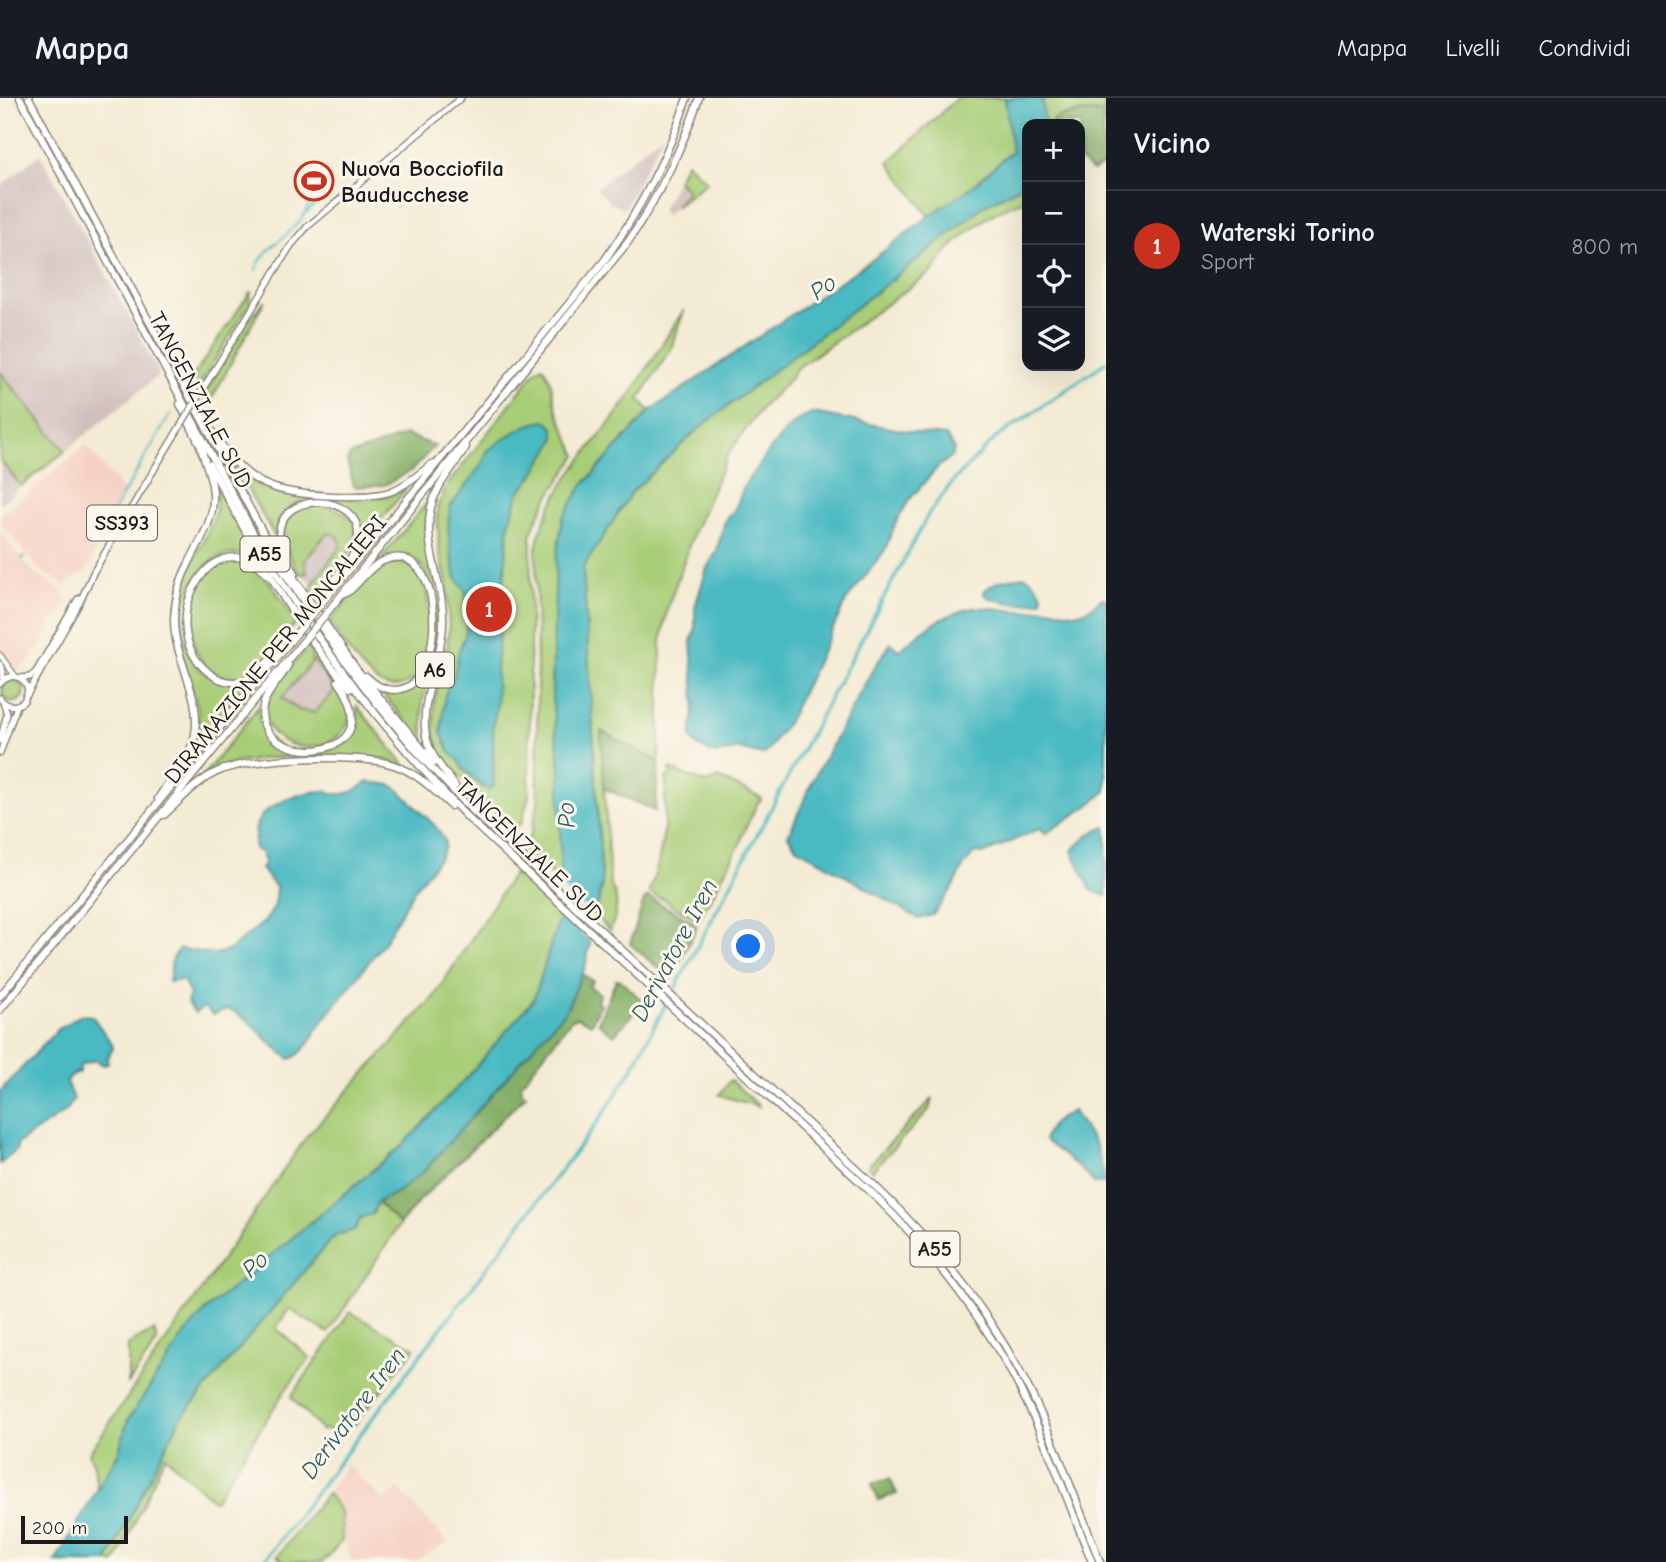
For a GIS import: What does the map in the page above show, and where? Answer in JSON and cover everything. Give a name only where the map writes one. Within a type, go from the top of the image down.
[{"type":"highway","name":"TANGENZIALE SUD","points":[[20,98],[177,392],[287,591],[319,640],[369,707],[418,765],[478,828],[896,1217],[930,1255],[991,1338],[1023,1397],[1046,1446],[1092,1562]]},
{"type":"highway","name":"TANGENZIALE SUD","points":[[29,98],[270,548],[306,606],[375,701],[424,760],[483,821],[896,1205],[963,1284],[993,1327],[1031,1393],[1100,1562]]},
{"type":"highway","name":"DIRAMAZIONE PER MONCALIERI","points":[[0,996],[604,261],[640,205],[668,148],[687,98]]},
{"type":"highway","name":"DIRAMAZIONE PER MONCALIERI","points":[[0,1010],[610,267],[650,207],[682,143],[699,98]]},
{"type":"highway","points":[[177,392],[183,412],[201,449],[280,590],[327,661],[352,705],[352,726],[343,738],[327,747],[315,750],[296,749],[272,736],[262,716],[265,700],[286,671],[293,654]]},
{"type":"highway","points":[[194,406],[227,452],[246,472],[262,483],[286,491],[376,495],[407,484],[440,459]]},
{"type":"highway","name":"A6","points":[[478,428],[437,490],[429,526],[443,624],[439,656],[425,706],[425,729],[431,752],[483,821]]},
{"type":"highway","points":[[153,811],[159,796],[189,751],[196,727],[195,709],[177,649],[174,618],[184,574],[211,516],[213,486],[201,449]]},
{"type":"highway","points":[[302,591],[282,548],[281,524],[297,506],[313,502],[328,503],[350,515],[356,523],[358,533],[355,550],[331,583],[327,596]]},
{"type":"highway","name":"A55","points":[[270,548],[346,655]]},
{"type":"highway","points":[[279,655],[247,678],[238,682],[223,680],[206,670],[193,654],[186,635],[185,619],[187,603],[196,582],[210,567],[226,558],[239,557],[253,562],[280,590]]},
{"type":"highway","points":[[337,601],[375,565],[394,558],[407,559],[418,565],[426,579],[430,597],[430,646],[423,673],[412,685],[397,690],[382,688],[369,679],[346,655]]},
{"type":"highway","points":[[346,655],[382,702],[455,786]]},
{"type":"highway","points":[[327,661],[369,707]]},
{"type":"highway","points":[[152,825],[196,785],[228,767],[254,762],[352,758],[384,762],[408,771],[478,828]]},
{"type":"main road","name":"SS393","points":[[0,754],[17,706],[24,701],[152,473],[290,247],[307,227],[461,98]]},
{"type":"main road","name":"SS393","points":[[1,682],[30,677],[36,672],[82,594]]},
{"type":"main road","points":[[18,677],[27,685],[27,695]]},
{"type":"main road","points":[[2,700],[17,706]]},
{"type":"main road","points":[[0,741],[7,714],[2,700]]},
{"type":"street","points":[[0,655],[18,677]]},
{"type":"street","points":[[0,664],[3,671],[1,682]]},
{"type":"shaded area","points":[[663,134],[625,208],[612,205],[596,188]]},
{"type":"shaded area","points":[[40,154],[159,375],[0,504],[0,187]]},
{"type":"shaded area","points":[[677,181],[688,190],[666,216],[661,210]]},
{"type":"shaded area","points":[[86,445],[123,490],[102,529],[90,567],[65,586],[39,569],[0,523],[0,516]]},
{"type":"shaded area","points":[[0,532],[35,574],[61,590],[67,600],[56,619],[53,618],[33,657],[17,671],[0,650]]},
{"type":"shaded area","points":[[331,532],[339,538],[341,545],[313,583],[300,574],[305,574],[305,560],[326,533]]},
{"type":"shaded area","points":[[314,661],[335,690],[315,713],[299,710],[282,697]]},
{"type":"shaded area","points":[[347,1464],[380,1497],[386,1499],[399,1489],[448,1543],[414,1562],[353,1562],[342,1541],[341,1512],[327,1493]]},
{"type":"green space","points":[[957,98],[1005,98],[1012,151],[969,189],[929,216],[889,162]]},
{"type":"green space","points":[[1042,98],[1105,98],[1104,113],[1075,113],[1057,119],[1044,119]]},
{"type":"green space","points":[[1090,112],[1104,113],[1103,148],[1106,151],[1106,164],[1092,171],[1085,165],[1085,119],[1055,119]]},
{"type":"green space","points":[[686,162],[707,182],[675,207],[688,190],[677,181]]},
{"type":"green space","points":[[1021,186],[1022,202],[1001,210],[974,227],[950,249],[933,271],[796,369],[791,378],[762,407],[728,454],[693,534],[667,610],[661,642],[659,762],[601,731],[610,884],[616,901],[616,913],[610,931],[595,916],[602,883],[583,568],[631,493],[697,430],[983,206]]},
{"type":"green space","points":[[251,291],[249,305],[197,389],[191,379]]},
{"type":"green space","points":[[265,300],[209,404],[203,397],[247,321]]},
{"type":"green space","points":[[684,310],[671,349],[639,399],[650,411],[583,485],[563,518],[556,560],[552,697],[560,766],[560,883],[523,848],[531,834],[538,804],[536,548],[551,505],[563,485],[619,411]]},
{"type":"green space","points":[[543,366],[550,380],[556,409],[577,456],[545,503],[531,534],[529,796],[521,824],[511,828],[444,760],[434,734],[434,699],[446,660],[449,625],[447,585],[439,551],[437,508],[446,487],[537,369]]},
{"type":"green space","points":[[0,372],[65,451],[21,486],[0,460]]},
{"type":"green space","points":[[406,435],[435,446],[412,470],[385,485],[354,487],[347,461],[350,455]]},
{"type":"green space","points":[[233,464],[257,484],[280,493],[361,499],[388,496],[407,488],[362,543],[358,523],[348,509],[339,503],[318,499],[307,500],[288,509],[280,519],[275,537]]},
{"type":"green space","points":[[217,486],[256,560],[236,554],[217,558],[202,570],[191,586],[185,606],[183,626],[186,646],[195,663],[210,676],[247,684],[195,747],[198,709],[179,646],[178,609],[184,580],[212,523],[216,510]]},
{"type":"green space","points":[[429,500],[426,535],[440,623],[438,644],[422,703],[424,744],[381,692],[408,691],[424,676],[432,643],[433,605],[430,587],[425,572],[414,559],[400,555],[382,557]]},
{"type":"green space","points":[[314,505],[338,510],[351,519],[356,530],[354,544],[347,558],[315,600],[311,592],[313,583],[341,546],[339,538],[331,533],[326,534],[305,560],[305,574],[298,573],[293,563],[284,531],[290,514],[300,508]]},
{"type":"green space","points":[[235,560],[246,563],[264,576],[296,623],[254,671],[231,678],[212,672],[199,656],[191,634],[190,610],[197,587],[211,569]]},
{"type":"green space","points":[[403,561],[415,570],[422,582],[427,597],[429,632],[417,678],[401,686],[390,687],[381,684],[364,670],[329,622],[371,572],[384,563]]},
{"type":"green space","points":[[310,644],[312,662],[282,698],[299,710],[315,713],[335,690],[314,661],[318,655],[345,695],[351,716],[342,732],[329,742],[314,747],[284,741],[273,733],[266,721],[269,698]]},
{"type":"green space","points":[[13,680],[23,687],[24,691],[17,701],[13,702],[3,695],[2,691],[9,681]]},
{"type":"green space","points":[[259,706],[260,722],[268,737],[281,747],[297,752],[315,752],[331,748],[345,738],[355,724],[357,706],[407,768],[387,760],[358,756],[269,758],[235,763],[202,777]]},
{"type":"green space","points":[[601,731],[659,762],[655,811],[604,788]]},
{"type":"green space","points":[[670,769],[706,783],[719,778],[761,798],[741,842],[699,920],[649,892],[661,849],[666,778],[670,775]]},
{"type":"green space","points":[[514,873],[560,915],[534,999],[468,1076],[404,1144],[206,1310],[184,1336],[128,1420],[118,1454],[97,1490],[94,1465],[89,1453],[307,1136],[433,998]]},
{"type":"green space","points":[[648,897],[694,922],[697,927],[671,979],[630,944],[644,900]]},
{"type":"green space","points":[[582,974],[593,981],[589,986],[600,994],[597,1001],[601,1004],[591,1024],[577,1017],[571,1020],[521,1084],[522,1092],[526,1095],[420,1200],[400,1224],[377,1202],[396,1193],[424,1171],[566,1010]]},
{"type":"green space","points":[[619,979],[644,1002],[614,1035],[598,1023],[616,980]]},
{"type":"green space","points":[[730,1080],[760,1107],[719,1095]]},
{"type":"green space","points":[[933,1098],[929,1110],[872,1171],[868,1166]]},
{"type":"green space","points":[[377,1202],[400,1224],[328,1333],[289,1309],[276,1328],[310,1358],[284,1392],[214,1501],[165,1456],[119,1556],[115,1562],[107,1562],[180,1419],[327,1244],[337,1235],[355,1230],[361,1217]]},
{"type":"green space","points":[[350,1312],[415,1348],[354,1425],[350,1421],[334,1436],[326,1428],[322,1431],[291,1397]]},
{"type":"green space","points":[[154,1330],[157,1342],[128,1384],[128,1345]]},
{"type":"green space","points":[[890,1479],[897,1494],[878,1500],[872,1484]]},
{"type":"green space","points":[[327,1493],[341,1512],[342,1541],[323,1562],[284,1562],[277,1556]]},
{"type":"water","name":"Po","points":[[1005,98],[1042,98],[1044,119],[1022,119],[1021,186],[983,206],[697,430],[631,493],[583,568],[602,883],[585,968],[566,1010],[424,1171],[396,1193],[377,1202],[373,1214],[361,1217],[355,1230],[337,1235],[327,1244],[180,1419],[107,1562],[55,1562],[118,1454],[128,1420],[184,1335],[206,1310],[404,1144],[468,1076],[534,999],[560,915],[560,766],[552,697],[556,560],[563,517],[583,485],[650,411],[876,257],[969,189],[1012,151]]},
{"type":"water","points":[[813,413],[946,436],[954,449],[952,456],[937,468],[910,499],[896,522],[885,550],[846,601],[789,720],[767,752],[762,755],[740,749],[715,754],[697,746],[691,736],[695,703],[691,641],[695,632],[695,607],[726,518],[736,507],[746,482],[782,435],[796,422]]},
{"type":"water","points":[[547,421],[554,429],[555,440],[530,480],[519,492],[509,524],[496,670],[494,786],[490,789],[483,787],[462,768],[460,762],[450,753],[441,732],[445,694],[454,677],[468,619],[465,611],[466,592],[456,578],[451,553],[448,527],[450,507],[484,461],[487,451],[522,428]]},
{"type":"water","points":[[1022,576],[1029,578],[1040,590],[1043,597],[1041,601],[1017,604],[991,599],[984,594],[985,590],[997,582]]},
{"type":"water","points":[[1102,598],[1106,599],[1106,791],[1088,806],[1045,834],[1041,828],[983,854],[974,853],[933,915],[919,919],[796,847],[788,836],[814,778],[873,669],[891,643],[899,651],[933,624],[962,610],[987,607],[1077,613],[1089,609]]},
{"type":"water","points":[[368,782],[391,785],[398,789],[436,827],[445,841],[445,847],[415,888],[383,944],[316,1030],[312,1039],[290,1059],[236,1013],[227,1009],[213,1015],[204,1007],[195,1013],[187,1002],[190,994],[183,980],[169,982],[172,959],[179,949],[213,954],[228,951],[264,922],[275,905],[276,887],[261,869],[265,862],[261,852],[254,849],[258,821],[269,809],[296,796],[324,791],[347,793]]},
{"type":"water","points":[[1106,827],[1105,896],[1091,890],[1072,851],[1089,834]]},
{"type":"water","points":[[81,1015],[92,1016],[112,1044],[108,1063],[104,1065],[95,1060],[80,1065],[80,1072],[70,1077],[67,1083],[74,1099],[66,1111],[17,1144],[17,1150],[0,1164],[0,1092],[57,1030]]},
{"type":"water","points":[[1073,1111],[1096,1146],[1106,1182],[1095,1184],[1079,1167],[1044,1140],[1055,1122]]},
{"type":"pier","points":[[556,882],[598,920],[593,943],[556,909]]},
{"type":"waterway","points":[[256,270],[268,251],[296,226],[303,216],[308,205],[309,192]]},
{"type":"waterway","points":[[306,213],[315,204]]},
{"type":"waterway","name":"Derivatore Iren","points":[[671,996],[929,513],[955,479],[996,438],[1106,362]]},
{"type":"waterway","points":[[104,527],[171,413]]},
{"type":"waterway","name":"Derivatore Iren","points":[[263,1562],[600,1119],[631,1071],[667,1002]]},
{"type":"place","name":"Nuova Bocciofila Bauducchese","points":[[314,181]]},
{"type":"place","name":"Waterski Torino","points":[[489,609]]}]
